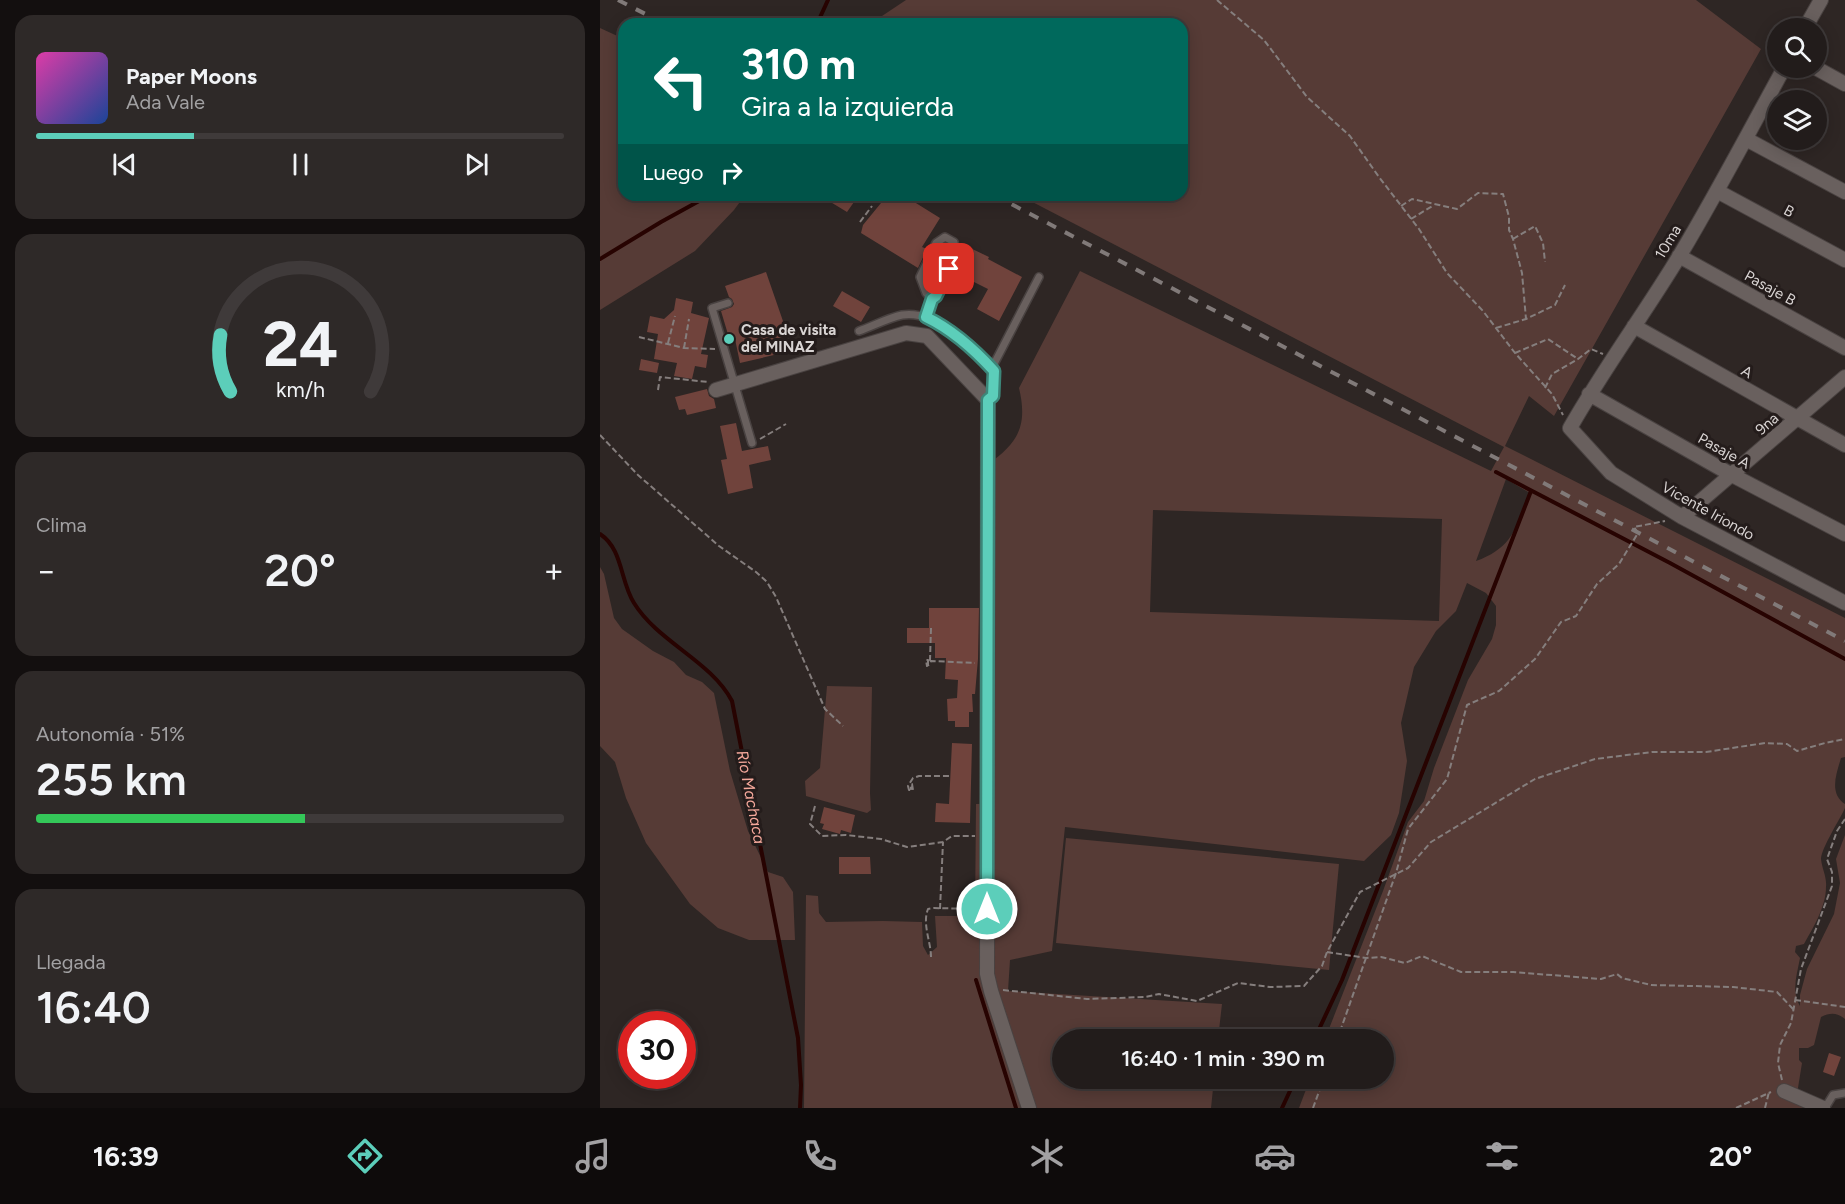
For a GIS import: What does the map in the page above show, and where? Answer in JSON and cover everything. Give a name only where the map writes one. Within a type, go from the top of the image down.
[{"type":"street","points":[[1811,18],[1821,0]]},
{"type":"street","points":[[1827,74],[1845,84]]},
{"type":"street","name":"10ma","points":[[1570,428],[1589,394],[1679,256],[1779,78]]},
{"type":"street","points":[[1746,138],[1845,192]]},
{"type":"street","name":"B","points":[[1717,190],[1845,260]]},
{"type":"street","name":"Pasaje B","points":[[1679,256],[1845,348]]},
{"type":"street","name":"A","points":[[1634,326],[1845,445]]},
{"type":"street","points":[[715,386],[735,385],[906,333],[927,336],[988,400],[987,974],[1029,1108]]},
{"type":"street","name":"9na","points":[[1682,517],[1845,377]]},
{"type":"street","name":"Pasaje A","points":[[1589,394],[1732,476],[1845,534]]},
{"type":"street","name":"Vicente Iriondo","points":[[1570,428],[1611,473],[1682,517],[1845,603]]},
{"type":"street","points":[[1784,1091],[1824,1108]]},
{"type":"lane","points":[[926,317],[932,299],[936,296],[956,252],[954,242],[945,237],[936,243],[920,277],[926,294],[932,299]]},
{"type":"lane","points":[[988,400],[993,396],[994,363],[1039,277]]},
{"type":"lane","points":[[728,303],[712,308],[752,443]]},
{"type":"lane","points":[[859,332],[904,315],[926,317],[941,325],[973,349],[994,371]]},
{"type":"lane","points":[[1824,1108],[1833,1095],[1845,1093]]},
{"type":"path","points":[[1217,0],[1264,39],[1307,97],[1350,136],[1412,219],[1447,273],[1483,311],[1515,353],[1552,394],[1570,428]]},
{"type":"path","points":[[1401,206],[1412,200],[1457,209],[1478,193],[1503,194],[1509,217],[1509,230],[1522,273],[1526,319]]},
{"type":"path","points":[[1412,219],[1434,205]]},
{"type":"path","points":[[860,222],[872,206]]},
{"type":"path","points":[[1513,239],[1535,226],[1543,243],[1545,262]]},
{"type":"path","points":[[1496,328],[1526,319],[1555,305],[1564,285]]},
{"type":"path","points":[[668,344],[675,316]]},
{"type":"path","points":[[684,348],[689,319]]},
{"type":"path","points":[[639,337],[684,348],[724,349]]},
{"type":"path","points":[[1515,353],[1548,339],[1578,359]]},
{"type":"path","points":[[1545,388],[1552,374],[1591,349],[1613,358]]},
{"type":"path","points":[[658,390],[660,377],[715,386]]},
{"type":"path","points":[[752,443],[786,424]]},
{"type":"path","points":[[600,435],[646,482],[720,546],[767,582],[776,597],[825,710],[843,726]]},
{"type":"path","points":[[1341,1029],[1396,873],[1408,829],[1447,779],[1467,705],[1498,691],[1535,658],[1561,622],[1576,616],[1597,584],[1619,564],[1638,533],[1634,527],[1682,517]]},
{"type":"path","points":[[931,628],[930,660],[928,664],[926,660],[927,666],[931,661],[987,664]]},
{"type":"path","points":[[991,991],[1010,990],[1087,999],[1145,997],[1159,994],[1197,1001],[1238,984],[1270,987],[1304,986],[1322,966],[1327,952],[1360,892],[1408,868],[1431,842],[1535,779],[1594,759],[1652,752],[1706,752],[1765,743],[1787,744],[1797,751],[1845,739]]},
{"type":"path","points":[[911,788],[912,784],[913,790],[909,790],[908,786],[913,778],[919,776],[951,776]]},
{"type":"path","points":[[815,806],[810,824],[822,836],[846,835],[881,839],[907,847],[943,842],[952,836],[987,836]]},
{"type":"path","points":[[1736,1108],[1768,1092],[1784,1091],[1778,1064],[1780,1045],[1791,1023],[1801,969],[1832,886],[1832,872],[1827,859],[1837,831],[1845,819]]},
{"type":"path","points":[[940,909],[943,842]]},
{"type":"path","points":[[931,957],[925,915],[927,909],[987,909]]},
{"type":"path","points":[[1327,952],[1366,958],[1381,957],[1405,963],[1422,956],[1461,972],[1549,974],[1601,979],[1617,974],[1622,978],[1651,985],[1733,987],[1777,992],[1793,1009]]},
{"type":"path","points":[[1795,1000],[1845,1007]]},
{"type":"path","points":[[1313,1108],[1320,1089]]},
{"type":"path","points":[[1765,1108],[1768,1092]]},
{"type":"shaded area","points":[[906,0],[1696,0],[1761,49],[1554,416],[1529,396],[1505,446],[1845,618],[1845,757],[1841,758],[1835,789],[1840,800],[1845,804],[1845,808],[1822,854],[1826,883],[1821,910],[1804,944],[1796,946],[1795,952],[1800,958],[1795,989],[1800,1006],[1800,995],[1807,969],[1834,914],[1840,883],[1836,859],[1845,835],[1845,1019],[1833,1014],[1821,1017],[1814,1045],[1799,1048],[1799,1060],[1802,1063],[1797,1094],[1782,1097],[1804,1108],[1299,1108],[1306,1089],[1394,1089],[1394,1029],[1329,1029],[1408,822],[1424,801],[1434,768],[1468,680],[1492,639],[1496,625],[1496,606],[1486,593],[1467,583],[1456,611],[1436,631],[1414,667],[1401,723],[1407,761],[1399,813],[1391,835],[1364,861],[1065,827],[1052,951],[1010,960],[1008,991],[1222,1004],[1219,1029],[1052,1029],[1052,1089],[1213,1089],[1211,1108],[1029,1108],[987,974],[988,464],[1007,449],[1018,432],[1022,413],[1019,388],[1080,271],[1491,471],[1504,447],[1031,201],[1188,201],[1188,18],[879,18]],"holes":[[[1506,479],[1530,493],[1517,526],[1498,550],[1476,561]],[[1153,510],[1442,519],[1439,621],[1150,612]]]},
{"type":"shaded area","points":[[600,28],[618,36],[618,201],[741,201],[695,251],[600,310]]},
{"type":"shaded area","points":[[600,567],[604,574],[614,618],[622,629],[653,651],[674,662],[686,675],[702,682],[714,693],[730,771],[748,831],[768,872],[783,877],[793,892],[795,940],[749,940],[718,928],[690,904],[646,843],[626,798],[615,762],[600,746]]},
{"type":"shaded area","points":[[827,686],[872,687],[871,810],[867,813],[806,796],[805,781],[820,768]]},
{"type":"shaded area","points":[[976,804],[981,804],[983,981],[1025,1108],[804,1108],[806,895],[818,896],[819,913],[826,922],[922,922],[923,946],[928,955],[937,947],[935,916],[975,916]]},
{"type":"shaded area","points":[[1066,838],[1339,864],[1329,970],[1056,943]]},
{"type":"building","points":[[829,201],[854,202],[847,212]]},
{"type":"building","points":[[879,201],[913,201],[940,218],[922,247],[927,249],[918,268],[861,233],[863,225],[881,203]]},
{"type":"building","points":[[964,245],[1022,277],[999,321],[977,309],[988,289],[954,272]]},
{"type":"building","points":[[766,272],[784,324],[781,325],[787,352],[740,363],[735,339],[730,341],[721,311],[734,304],[725,286]]},
{"type":"building","points":[[842,291],[870,307],[861,322],[833,306]]},
{"type":"building","points":[[676,298],[693,302],[691,313],[709,318],[701,354],[708,355],[706,368],[695,366],[692,379],[674,376],[677,363],[654,359],[658,334],[647,332],[650,316],[664,319],[674,310]]},
{"type":"building","points":[[641,359],[659,363],[657,373],[639,370]]},
{"type":"building","points":[[707,389],[709,396],[714,399],[716,408],[687,415],[685,409],[679,410],[675,397]]},
{"type":"building","points":[[736,423],[742,451],[768,446],[771,460],[749,465],[753,488],[728,494],[721,460],[727,459],[720,426]]},
{"type":"building","points":[[929,608],[979,608],[978,659],[975,694],[972,694],[973,712],[969,712],[969,727],[955,727],[955,721],[948,721],[947,699],[957,698],[958,680],[945,679],[946,658],[935,658],[935,643],[907,643],[907,628],[929,628]]},
{"type":"building","points":[[952,743],[972,744],[970,823],[935,822],[936,803],[949,804]]},
{"type":"building","points":[[824,807],[855,815],[851,833],[841,830],[840,834],[822,829],[824,824],[820,823]]},
{"type":"building","points":[[839,857],[870,857],[871,874],[839,874]]},
{"type":"building","points":[[1829,1053],[1841,1057],[1834,1076],[1823,1072]]},
{"type":"waterway","name":"Río Machaca","points":[[820,18],[828,0]]},
{"type":"waterway","name":"Río Machaca","points":[[600,259],[699,201]]},
{"type":"waterway","points":[[1496,472],[1670,563],[1845,659]]},
{"type":"waterway","points":[[1319,1029],[1342,980],[1531,491]]},
{"type":"waterway","name":"Río Machaca","points":[[600,534],[613,548],[629,594],[644,617],[711,674],[732,701],[798,1038],[800,1108]]},
{"type":"waterway","points":[[976,980],[1016,1108]]},
{"type":"waterway","points":[[1282,1108],[1291,1089]]},
{"type":"railway","points":[[618,0],[653,18]]},
{"type":"railway","points":[[1005,201],[1845,641]]},
{"type":"place","name":"Casa de visita del MINAZ","points":[[729,339]]},
{"type":"route","points":[[949,269],[936,296],[932,299],[926,317],[941,325],[973,349],[994,371],[993,396],[988,400],[987,909]]}]
